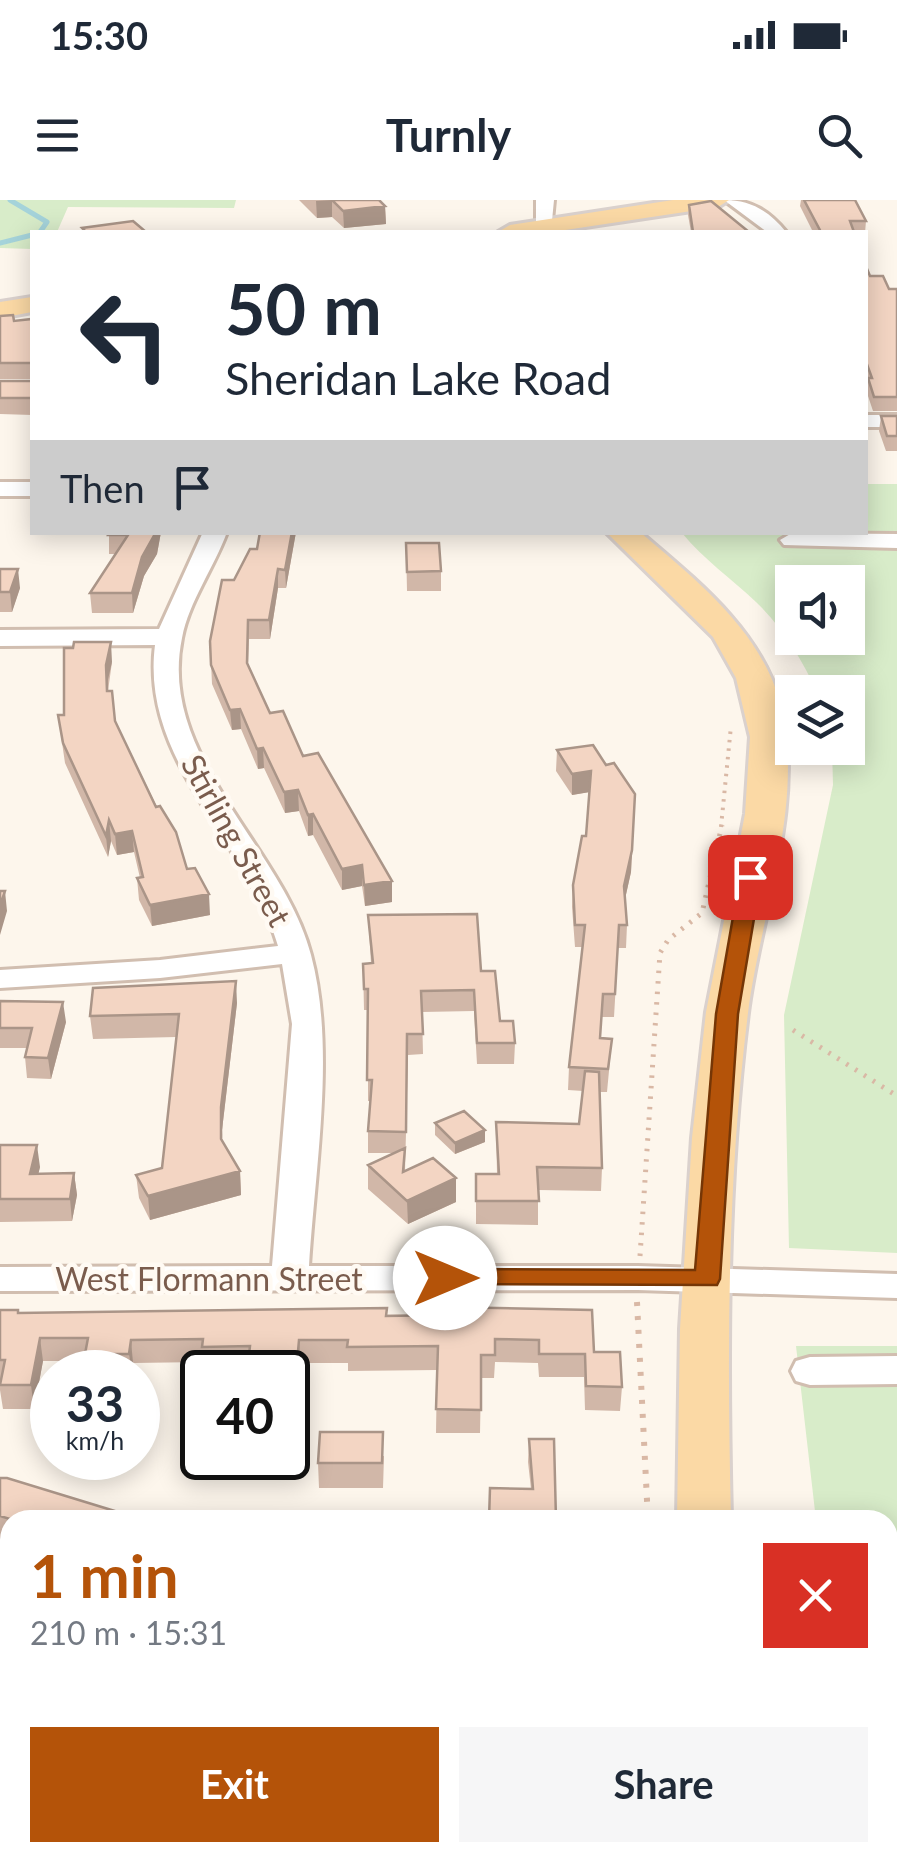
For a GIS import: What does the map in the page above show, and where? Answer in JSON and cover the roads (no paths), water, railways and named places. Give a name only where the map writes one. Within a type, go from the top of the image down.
[{"type":"main road","points":[[545,230],[718,200]]},
{"type":"main road","points":[[0,310],[30,305]]},
{"type":"main road","points":[[625,535],[682,584],[724,628],[758,689],[767,724],[762,813],[727,1014],[708,1279],[702,1418],[704,1510]]},
{"type":"street","points":[[545,200],[545,230]]},
{"type":"street","points":[[732,200],[775,230]]},
{"type":"street","points":[[868,421],[897,421]]},
{"type":"street","points":[[0,489],[30,489]]},
{"type":"street","name":"Stirling Street","points":[[214,535],[169,638],[165,675],[178,730],[191,759],[276,899],[296,953],[308,1024],[290,1277]]},
{"type":"street","points":[[792,540],[897,541]]},
{"type":"street","points":[[0,638],[169,638]]},
{"type":"street","points":[[0,979],[160,968],[296,953]]},
{"type":"street","name":"West Flormann Street","points":[[0,1279],[638,1278],[897,1286]]},
{"type":"street","points":[[810,1371],[897,1370]]},
{"type":"waterway","points":[[10,200],[47,222],[41,230]]},
{"type":"waterway","points":[[0,243],[30,236]]}]
